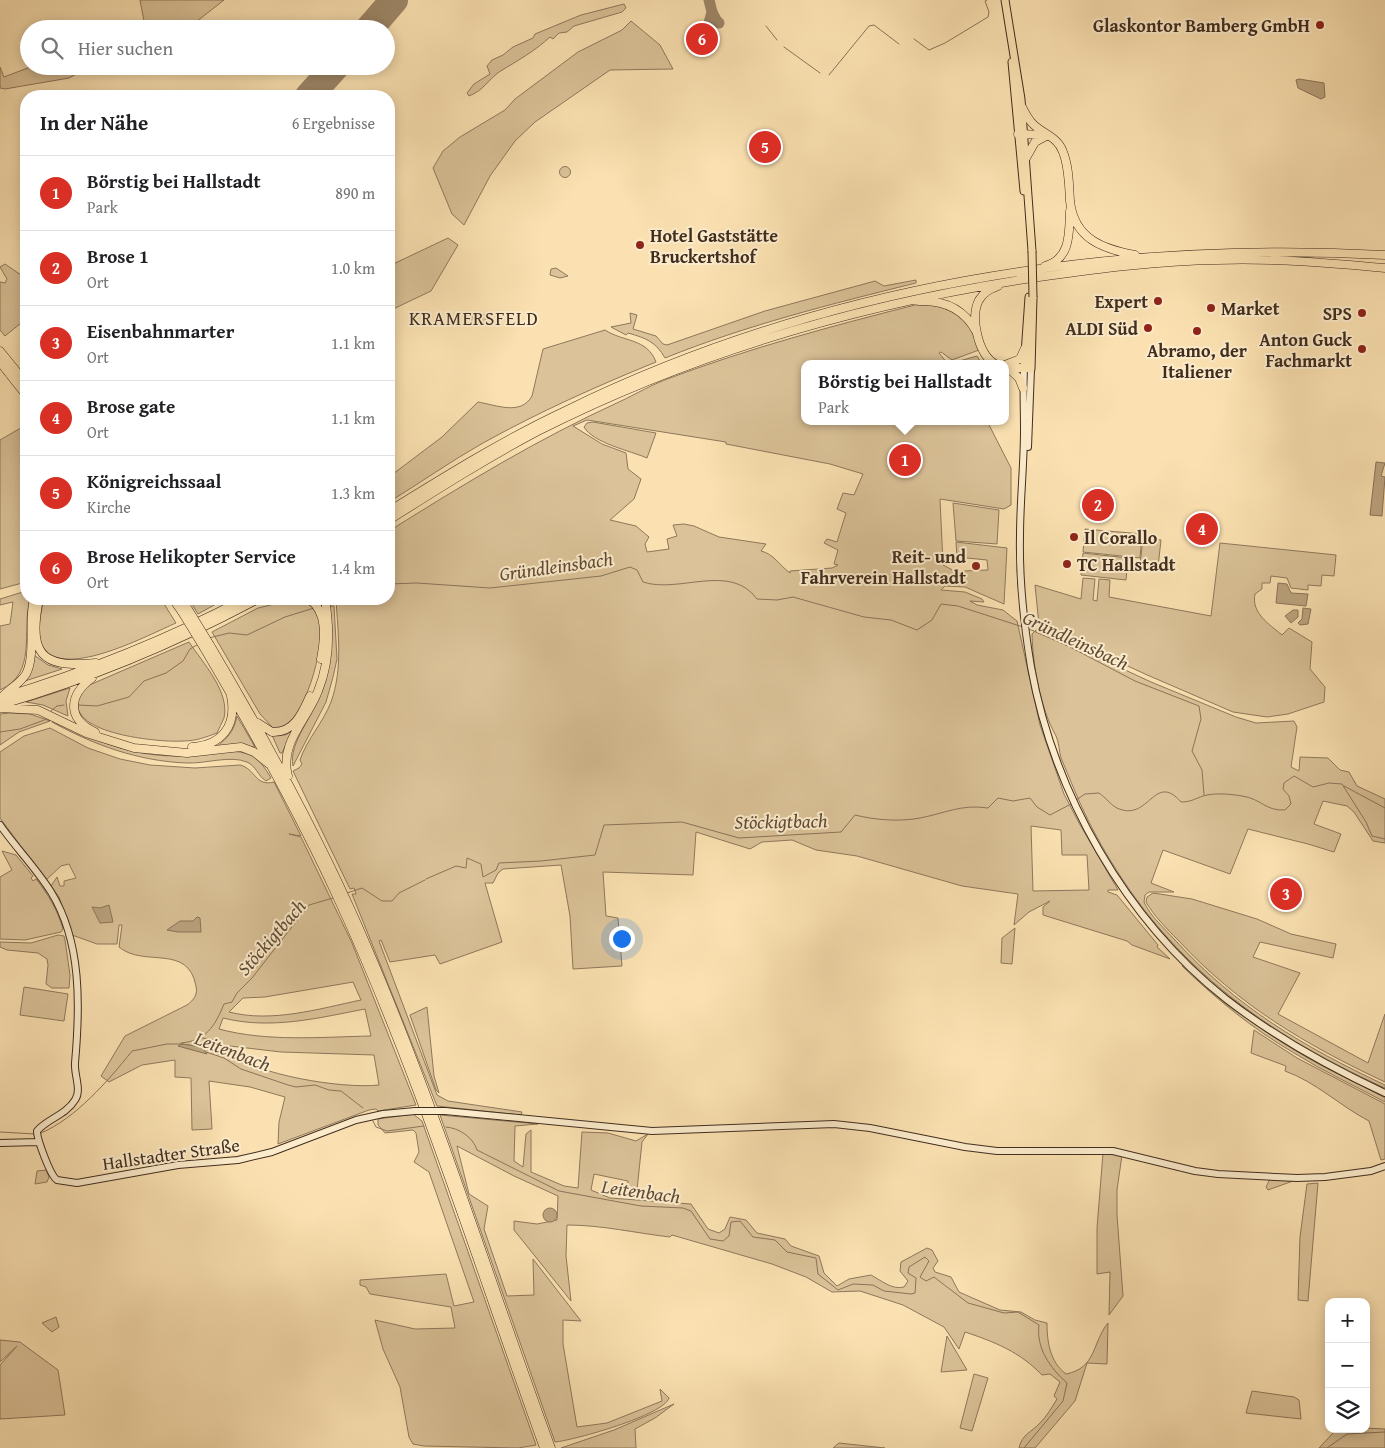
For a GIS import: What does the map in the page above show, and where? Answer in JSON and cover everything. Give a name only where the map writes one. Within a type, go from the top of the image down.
[{"type":"highway","points":[[1022,108],[1030,122],[1055,139],[1063,152],[1072,214],[1079,228],[1096,244],[1114,251],[1144,257]]},
{"type":"highway","points":[[1021,134],[1048,135]]},
{"type":"highway","points":[[1026,158],[1035,142],[1048,135]]},
{"type":"highway","points":[[1025,272],[1052,264],[1062,256],[1068,240],[1070,202]]},
{"type":"highway","points":[[395,507],[526,430],[604,392],[685,358],[768,329],[872,301],[959,282],[1144,257],[1235,251],[1385,256]]},
{"type":"highway","points":[[395,516],[537,432],[643,383],[732,348],[818,322],[899,301],[1016,280],[1116,267],[1216,260],[1304,261],[1385,268]]},
{"type":"highway","points":[[979,337],[976,315],[980,298],[991,289],[1016,280]]},
{"type":"highway","points":[[899,301],[932,301],[953,307],[967,318],[979,337],[986,356],[990,360]]},
{"type":"highway","points":[[1009,365],[1020,359],[1025,348]]},
{"type":"highway","points":[[0,351],[20,376]]},
{"type":"highway","points":[[0,362],[20,387]]},
{"type":"highway","points":[[1009,367],[1028,369]]},
{"type":"highway","points":[[1009,370],[1019,378],[1024,388]]},
{"type":"highway","points":[[0,702],[20,682],[29,666],[30,622],[33,605]]},
{"type":"highway","points":[[39,605],[36,644],[44,656],[53,662],[66,664],[113,660]]},
{"type":"highway","points":[[179,605],[185,611],[255,721],[288,785],[344,903],[436,1120],[551,1448]]},
{"type":"highway","points":[[183,605],[185,611]]},
{"type":"highway","points":[[0,702],[113,660],[180,631],[232,605]]},
{"type":"highway","points":[[0,702],[98,672],[185,636],[246,605]]},
{"type":"highway","points":[[318,605],[324,609]]},
{"type":"highway","points":[[255,721],[266,730],[278,732],[288,730],[297,721],[310,698],[319,672],[324,605]]},
{"type":"highway","points":[[278,766],[310,708],[324,670],[328,647],[324,609]]},
{"type":"highway","points":[[207,646],[230,692],[278,766],[288,785]]},
{"type":"highway","points":[[98,672],[78,691],[74,702],[76,716],[87,728],[94,732],[142,745],[184,748],[217,741],[230,726],[232,708],[230,692]]},
{"type":"highway","points":[[0,702],[38,710],[104,740],[146,750],[187,753],[241,748],[254,752],[278,766]]},
{"type":"highway","points":[[365,951],[442,1157],[544,1448]]},
{"type":"main road","points":[[1001,0],[1021,134],[1030,251]]},
{"type":"main road","points":[[1005,0],[1022,108],[1021,134],[1026,158],[1031,297],[1028,369]]},
{"type":"main road","points":[[1028,369],[1025,348],[1031,297]]},
{"type":"street","points":[[1028,369],[1024,388],[1020,537],[1024,607],[1028,643],[1044,721],[1069,791],[1102,855],[1135,904],[1174,950],[1212,986],[1256,1021],[1294,1046],[1385,1093]]},
{"type":"street","points":[[1023,596],[1028,369]]},
{"type":"street","points":[[0,825],[55,898],[66,923],[73,951],[78,1024],[74,1069],[78,1094],[76,1100],[37,1137],[0,1143]]},
{"type":"street","name":"Hallstadter Straße","points":[[37,1137],[54,1178],[61,1182],[77,1183],[178,1165],[230,1161],[255,1156],[367,1117],[415,1111],[445,1111],[652,1131],[767,1125],[843,1125],[997,1151],[1113,1150],[1195,1171],[1218,1174],[1297,1178],[1325,1177],[1371,1171],[1385,1166]]},
{"type":"shaded area","points":[[140,0],[224,0],[198,20],[144,20]]},
{"type":"shaded area","points":[[624,4],[626,8],[622,12],[574,26],[567,32],[559,33],[553,39],[550,37],[499,72],[478,91],[469,96],[467,93],[474,84],[490,74],[487,66],[492,60],[503,55],[513,47],[533,38],[535,34],[581,15]]},
{"type":"shaded area","points":[[631,21],[660,45],[673,69],[610,70],[535,122],[515,141],[490,176],[464,225],[452,214],[433,168],[443,151],[460,137],[505,110],[515,99],[578,52],[622,30]]},
{"type":"shaded area","points":[[0,67],[4,77],[20,71],[20,75],[74,75],[69,78],[5,89],[0,88]]},
{"type":"shaded area","points":[[1296,80],[1324,83],[1325,97],[1321,99],[1298,88]]},
{"type":"shaded area","points":[[565,166],[571,172],[565,178],[559,172]]},
{"type":"shaded area","points":[[448,238],[458,245],[431,291],[395,308],[395,263]]},
{"type":"shaded area","points":[[5,264],[20,274],[20,324],[5,336],[0,330],[0,282],[5,283],[7,279],[0,267]]},
{"type":"shaded area","points":[[556,268],[568,276],[560,278],[550,275],[551,269]]},
{"type":"shaded area","points":[[916,280],[916,283],[758,325],[665,358],[650,341],[628,333],[626,335],[611,327],[631,323],[630,313],[637,315],[633,329],[656,336],[663,344],[667,345],[765,311],[875,281],[884,286]]},
{"type":"shaded area","points":[[915,305],[938,306],[948,309],[964,320],[970,328],[979,350],[952,360],[941,352],[939,353],[945,360],[801,360],[801,425],[989,425],[1011,468],[1011,505],[1004,509],[940,499],[943,565],[962,575],[963,571],[988,570],[987,560],[957,557],[956,542],[1007,548],[1004,604],[965,587],[945,586],[941,590],[965,592],[982,599],[984,602],[970,601],[977,605],[1003,610],[1017,621],[1040,725],[1064,794],[1118,890],[1108,890],[1108,892],[1117,895],[1158,945],[1157,947],[1170,959],[1132,945],[1127,941],[1043,915],[1043,907],[1050,901],[1029,912],[1014,925],[1018,894],[962,886],[857,856],[816,850],[792,840],[762,842],[750,849],[696,832],[693,875],[603,872],[606,916],[618,918],[622,966],[573,969],[570,916],[561,865],[503,869],[498,873],[493,883],[485,883],[502,942],[440,964],[435,955],[390,962],[381,940],[379,941],[437,1095],[448,1101],[522,1112],[521,1115],[437,1106],[352,894],[356,894],[354,888],[350,889],[293,771],[302,764],[300,760],[303,752],[328,710],[335,689],[339,651],[336,605],[395,605],[395,527],[473,479],[559,431],[651,386],[700,367],[822,329]],"holes":[[[587,420],[726,442],[726,444],[830,464],[863,474],[854,495],[843,493],[837,509],[846,513],[837,542],[827,539],[824,543],[838,550],[834,564],[838,565],[832,568],[790,571],[790,573],[773,557],[761,551],[766,544],[719,537],[694,526],[684,524],[673,525],[677,536],[667,539],[669,549],[647,552],[645,544],[649,537],[636,526],[610,520],[634,499],[641,479],[628,469],[626,453],[602,444],[573,426]],[[1031,826],[1061,830],[1062,855],[1087,855],[1089,890],[1033,891]]]},
{"type":"shaded area","points":[[473,312],[486,315],[485,323],[471,322]]},
{"type":"shaded area","points":[[605,330],[641,344],[652,354],[656,362],[612,380],[525,421],[459,457],[395,498],[395,472],[442,437],[478,402],[508,408],[521,406],[527,402],[532,396],[543,349]]},
{"type":"shaded area","points":[[977,356],[980,360],[963,360]]},
{"type":"shaded area","points":[[593,422],[656,433],[647,458],[595,438],[584,427],[587,423]]},
{"type":"shaded area","points":[[20,428],[20,584],[0,589],[0,440]]},
{"type":"shaded area","points":[[1376,462],[1385,463],[1381,476],[1385,477],[1382,516],[1370,515]]},
{"type":"shaded area","points":[[953,503],[999,510],[997,544],[956,541]]},
{"type":"shaded area","points":[[1085,529],[1142,534],[1140,558],[1083,552]]},
{"type":"shaded area","points":[[1143,538],[1161,540],[1158,567],[1140,565]]},
{"type":"shaded area","points":[[1220,543],[1336,555],[1334,576],[1322,575],[1321,586],[1308,585],[1308,590],[1291,588],[1287,578],[1271,576],[1270,583],[1262,583],[1262,589],[1255,594],[1254,601],[1262,618],[1282,635],[1289,628],[1312,642],[1310,669],[1325,687],[1324,702],[1288,714],[1267,717],[1233,712],[1039,625],[1035,585],[1081,599],[1083,578],[1095,579],[1093,600],[1097,601],[1099,579],[1110,580],[1109,597],[1211,616]]},
{"type":"shaded area","points":[[1083,553],[1128,558],[1126,580],[1081,575]]},
{"type":"shaded area","points":[[1278,583],[1287,584],[1291,593],[1308,594],[1306,606],[1276,603]]},
{"type":"shaded area","points":[[20,593],[20,605],[29,605],[24,662],[12,683],[0,690],[0,626],[10,624],[13,602],[0,605],[0,599]]},
{"type":"shaded area","points":[[42,605],[165,605],[176,623],[108,652],[70,659],[55,657],[44,648],[41,643],[39,630]]},
{"type":"shaded area","points":[[193,605],[214,605],[198,614]]},
{"type":"shaded area","points":[[270,605],[310,605],[317,613],[320,624],[318,656],[314,674],[301,707],[293,719],[284,726],[273,728],[260,714],[212,632],[258,608]]},
{"type":"shaded area","points":[[330,606],[334,606],[337,659],[333,677],[326,702],[293,766],[294,748],[319,700],[325,680],[330,649]]},
{"type":"shaded area","points":[[1303,608],[1311,609],[1308,624],[1300,625],[1298,623],[1302,619]]},
{"type":"shaded area","points":[[1293,610],[1298,610],[1298,617],[1291,623],[1285,616]]},
{"type":"shaded area","points":[[1037,629],[1151,682],[1236,717],[1256,723],[1294,721],[1297,727],[1291,767],[1299,771],[1300,757],[1328,758],[1340,770],[1349,772],[1357,786],[1385,799],[1385,843],[1373,841],[1354,812],[1347,806],[1323,801],[1314,824],[1341,834],[1334,852],[1248,829],[1230,874],[1163,850],[1151,883],[1174,892],[1149,892],[1145,895],[1144,902],[1158,922],[1222,986],[1272,1023],[1299,1040],[1355,1071],[1385,1085],[1385,1088],[1337,1065],[1292,1040],[1251,1012],[1212,981],[1177,947],[1144,910],[1115,867],[1088,820],[1061,758],[1057,738],[1050,725],[1042,700],[1036,673],[1032,634]]},
{"type":"shaded area","points":[[189,642],[208,668],[223,698],[224,718],[217,733],[201,739],[188,741],[152,740],[110,732],[92,724],[81,714],[78,702],[87,686]]},
{"type":"shaded area","points":[[34,655],[48,665],[62,669],[25,681],[31,671]]},
{"type":"shaded area","points":[[70,688],[66,701],[68,716],[43,705],[26,702]]},
{"type":"shaded area","points":[[0,714],[30,714],[50,721],[19,732],[0,745]]},
{"type":"shaded area","points":[[237,716],[255,747],[216,747],[230,734]]},
{"type":"shaded area","points":[[54,720],[116,747],[147,754],[190,756],[232,751],[241,752],[259,761],[271,778],[266,781],[255,768],[247,762],[240,760],[186,763],[168,762],[134,755],[84,738],[52,722]]},
{"type":"shaded area","points":[[50,728],[88,748],[120,759],[150,765],[195,768],[240,765],[263,782],[274,782],[301,836],[289,834],[301,837],[352,943],[416,1105],[378,1111],[376,1109],[369,1110],[278,1144],[279,1122],[285,1097],[250,1087],[209,1081],[212,1129],[192,1130],[191,1078],[175,1077],[175,1060],[142,1065],[109,1082],[101,1076],[125,1036],[187,1005],[195,997],[196,986],[191,973],[184,965],[175,960],[140,956],[129,953],[119,947],[122,925],[119,925],[117,944],[97,944],[72,935],[59,897],[51,886],[57,877],[60,886],[64,886],[64,881],[76,878],[69,864],[61,866],[46,880],[0,818],[0,752],[24,736]],"holes":[[[353,982],[361,1000],[295,1014],[262,1016],[229,1012],[243,998],[265,997]],[[365,1009],[371,1036],[275,1037],[256,1036],[219,1029],[223,1018],[259,1023],[312,1019]],[[182,1044],[202,1047],[206,1053],[182,1047]],[[230,1046],[281,1052],[374,1055],[379,1085],[344,1085],[300,1079],[258,1067],[228,1052]]]},
{"type":"shaded area","points":[[292,731],[282,753],[280,753],[272,735],[285,735]]},
{"type":"shaded area","points":[[2,851],[16,855],[33,876],[31,878],[33,881],[36,879],[52,903],[63,929],[61,932],[25,940],[0,939],[0,877],[12,870]]},
{"type":"shaded area","points":[[1153,893],[1192,899],[1257,919],[1291,934],[1336,944],[1333,958],[1260,942],[1253,957],[1300,973],[1278,1014],[1368,1063],[1385,1014],[1385,1082],[1301,1038],[1249,1004],[1201,963],[1165,927],[1146,902],[1147,897]]},
{"type":"shaded area","points":[[109,905],[113,922],[100,923],[92,907],[100,908]]},
{"type":"shaded area","points":[[197,917],[200,918],[201,932],[167,930],[180,921],[193,921]]},
{"type":"shaded area","points":[[1015,928],[1012,964],[1001,963],[1002,938]]},
{"type":"shaded area","points":[[58,935],[64,936],[65,940],[70,975],[69,988],[52,988],[46,984],[47,959],[38,953],[7,950],[0,947],[0,942],[31,943]]},
{"type":"shaded area","points":[[1184,964],[1224,1000],[1266,1032],[1307,1058],[1385,1098],[1385,1102],[1316,1066],[1264,1034],[1208,990],[1182,966]]},
{"type":"shaded area","points":[[24,987],[68,994],[64,1021],[20,1015]]},
{"type":"shaded area","points":[[427,1007],[434,1076],[439,1093],[436,1090],[410,1015]]},
{"type":"shaded area","points":[[1254,1030],[1297,1058],[1385,1104],[1385,1159],[1381,1160],[1369,1121],[1307,1081],[1285,1071],[1286,1066],[1251,1053]]},
{"type":"shaded area","points":[[182,1044],[202,1047],[207,1054],[178,1046]]},
{"type":"shaded area","points":[[413,1114],[422,1121],[536,1445],[518,1448],[424,1446],[413,1444],[409,1437],[400,1387],[383,1349],[375,1320],[415,1329],[455,1328],[451,1307],[370,1294],[366,1287],[360,1285],[360,1280],[446,1274],[454,1306],[474,1302],[429,1172],[414,1162],[419,1152],[416,1133],[413,1130],[385,1133],[378,1125],[378,1119]]},
{"type":"shaded area","points":[[440,1115],[538,1124],[515,1126],[514,1161],[523,1167],[526,1134],[531,1130],[531,1172],[564,1186],[578,1188],[582,1132],[608,1133],[636,1141],[648,1134],[642,1142],[637,1190],[627,1188],[628,1181],[594,1174],[591,1190],[610,1198],[691,1204],[708,1229],[719,1233],[725,1229],[730,1217],[746,1220],[757,1233],[785,1239],[791,1246],[819,1256],[824,1273],[837,1286],[849,1279],[871,1275],[891,1286],[904,1287],[908,1281],[900,1271],[901,1262],[927,1248],[932,1250],[938,1261],[933,1268],[935,1272],[951,1277],[959,1292],[1000,1310],[1021,1312],[1035,1320],[1047,1323],[1050,1351],[1056,1364],[1066,1374],[1076,1371],[1089,1360],[1108,1323],[1107,1364],[1087,1363],[1075,1401],[1035,1448],[1019,1448],[1025,1436],[1043,1420],[1057,1399],[1054,1396],[1060,1382],[1050,1374],[1042,1375],[1016,1354],[965,1332],[959,1349],[944,1327],[903,1305],[860,1291],[832,1292],[806,1277],[772,1264],[672,1235],[670,1237],[606,1228],[567,1225],[566,1256],[571,1301],[514,1230],[514,1221],[537,1224],[557,1220],[558,1196],[514,1176],[457,1146],[469,1194],[488,1206],[484,1229],[507,1296],[534,1295],[533,1259],[581,1321],[563,1320],[563,1344],[577,1427],[607,1423],[662,1401],[660,1389],[669,1398],[663,1405],[652,1412],[618,1426],[581,1437],[555,1442]]},
{"type":"shaded area","points":[[1103,1153],[1122,1155],[1117,1190],[1117,1215],[1123,1296],[1109,1315],[1110,1272],[1097,1274],[1097,1228]]},
{"type":"shaded area","points":[[46,1170],[49,1177],[47,1182],[35,1184],[37,1171]]},
{"type":"shaded area","points":[[1270,1179],[1293,1181],[1268,1190],[1266,1187]]},
{"type":"shaded area","points":[[1318,1183],[1308,1301],[1298,1300],[1300,1237],[1307,1184]]},
{"type":"shaded area","points":[[550,1208],[555,1210],[557,1215],[555,1220],[550,1222],[545,1220],[543,1215],[545,1210]]},
{"type":"shaded area","points":[[56,1317],[59,1327],[52,1332],[42,1323]]},
{"type":"shaded area","points":[[947,1336],[967,1370],[941,1372]]},
{"type":"shaded area","points":[[0,1340],[20,1342],[58,1370],[65,1415],[0,1419],[0,1365],[17,1346],[0,1362]]},
{"type":"shaded area","points":[[974,1374],[988,1378],[972,1431],[960,1428]]},
{"type":"shaded area","points":[[1252,1391],[1294,1397],[1299,1400],[1301,1419],[1246,1413]]},
{"type":"shaded area","points":[[674,1404],[655,1418],[635,1429],[636,1448],[561,1448],[614,1430]]},
{"type":"shaded area","points":[[1370,1428],[1385,1429],[1385,1448],[1319,1448],[1333,1433],[1370,1433]]},
{"type":"shaded area","points":[[839,1443],[885,1448],[833,1448]]},
{"type":"waterway","points":[[914,39],[929,50],[945,43],[988,17],[989,12],[985,1],[987,0]]},
{"type":"waterway","points":[[829,75],[869,26],[874,25],[899,44]]},
{"type":"waterway","points":[[766,26],[777,40]]},
{"type":"waterway","points":[[784,47],[820,73]]},
{"type":"waterway","name":"Gründleinsbach","points":[[395,584],[417,583],[490,588],[601,576],[630,567],[637,570],[643,582],[657,585],[703,581],[733,582],[746,588],[757,599],[777,600],[793,597],[864,617],[891,620],[917,630],[932,620],[941,604],[958,606],[1023,627]]},
{"type":"waterway","name":"Gründleinsbach","points":[[209,638],[229,633],[247,635],[285,617],[314,608]]},
{"type":"waterway","name":"Gründleinsbach","points":[[1029,629],[1070,647],[1135,681],[1199,706],[1201,719],[1192,751],[1202,770],[1204,795]]},
{"type":"waterway","name":"Gründleinsbach","points":[[78,705],[97,706],[129,697],[144,681],[166,673],[183,661],[190,649],[197,645]]},
{"type":"waterway","name":"Gründleinsbach","points":[[51,711],[57,706],[64,705]]},
{"type":"waterway","name":"Gründleinsbach","points":[[0,732],[20,729],[47,719]]},
{"type":"waterway","name":"Gründleinsbach","points":[[1076,800],[1085,794],[1099,793],[1115,807],[1128,811],[1137,809],[1157,794],[1164,792],[1172,794],[1181,802],[1207,795],[1224,794],[1238,795],[1273,809],[1285,810],[1291,804],[1289,796],[1283,789],[1284,783],[1294,776],[1313,787],[1329,783],[1342,784],[1366,822],[1372,836],[1385,839]]},
{"type":"waterway","points":[[1344,786],[1385,808]]},
{"type":"waterway","name":"Stöckigtbach","points":[[426,879],[456,866],[466,868],[467,858],[481,864],[483,877],[496,870],[499,863],[595,855],[604,825],[682,822],[739,838],[841,832],[855,815],[887,820],[904,820],[961,808],[988,808],[998,798],[1013,801],[1030,798],[1037,807],[1050,815],[1071,804]]},
{"type":"waterway","name":"Stöckigtbach","points":[[347,893],[362,888],[382,901],[392,901],[399,893],[425,880]]},
{"type":"waterway","name":"Stöckigtbach","points":[[181,1043],[197,1039],[208,1031],[217,1019],[224,1004],[232,1002],[237,993],[252,978],[309,905],[333,898]]},
{"type":"waterway","points":[[202,1038],[219,1041],[220,1047],[214,1047],[214,1053]]},
{"type":"waterway","name":"Leitenbach","points":[[41,1133],[54,1127],[79,1109],[132,1051],[167,1044],[183,1044]]},
{"type":"waterway","name":"Leitenbach","points":[[206,1052],[224,1058],[241,1069],[288,1085],[296,1087],[315,1085],[329,1090],[341,1091],[363,1108]]},
{"type":"waterway","name":"Leitenbach","points":[[373,1121],[376,1127],[387,1131],[424,1126]]},
{"type":"waterway","name":"Leitenbach","points":[[446,1127],[456,1129],[465,1134],[477,1150],[559,1191],[641,1206],[683,1208],[691,1211],[710,1239],[723,1241],[729,1236],[731,1222],[740,1221],[753,1237],[775,1240],[787,1252],[816,1258],[818,1274],[838,1290],[853,1284],[873,1285],[884,1291],[915,1293],[916,1278],[908,1273],[909,1267],[925,1257],[929,1261],[920,1277],[926,1281],[934,1277],[968,1303],[1004,1313],[1018,1312],[1039,1325],[1042,1350],[1055,1371],[1067,1383],[1063,1401],[1024,1448]]},
{"type":"waterway","name":"Leitenbach","points":[[0,1132],[35,1134]]},
{"type":"waterway","name":"Leitenbach","points":[[1327,1448],[1347,1434],[1385,1432]]},
{"type":"taxiway","points":[[709,0],[712,12]]},
{"type":"taxiway","points":[[708,27],[712,12],[719,23]]},
{"type":"runway","points":[[377,20],[394,0]]},
{"type":"runway","points":[[314,90],[328,75]]},
{"type":"place","name":"Glaskontor Bamberg GmbH","points":[[1320,25]]},
{"type":"place","name":"Brose Helikopter Service","points":[[702,39]]},
{"type":"place","name":"Königreichssaal","points":[[765,147]]},
{"type":"place","name":"Hotel Gaststätte Bruckertshof","points":[[640,245]]},
{"type":"place","name":"Expert","points":[[1158,301]]},
{"type":"place","name":"Market","points":[[1211,308]]},
{"type":"place","name":"SPS","points":[[1362,313]]},
{"type":"place","name":"ALDI Süd","points":[[1148,328]]},
{"type":"place","name":"Abramo, der Italiener","points":[[1197,331]]},
{"type":"place","name":"Anton Guck Fachmarkt","points":[[1362,349]]},
{"type":"place","name":"Börstig bei Hallstadt","points":[[905,460]]},
{"type":"place","name":"Brose 1","points":[[1098,505]]},
{"type":"place","name":"Brose gate","points":[[1202,529]]},
{"type":"place","name":"Il Corallo","points":[[1074,537]]},
{"type":"place","name":"TC Hallstadt","points":[[1067,564]]},
{"type":"place","name":"Reit- und Fahrverein Hallstadt","points":[[976,566]]},
{"type":"place","name":"Eisenbahnmarter","points":[[1286,894]]},
{"type":"district","name":"KRAMERSFELD","points":[[474,318]]}]
